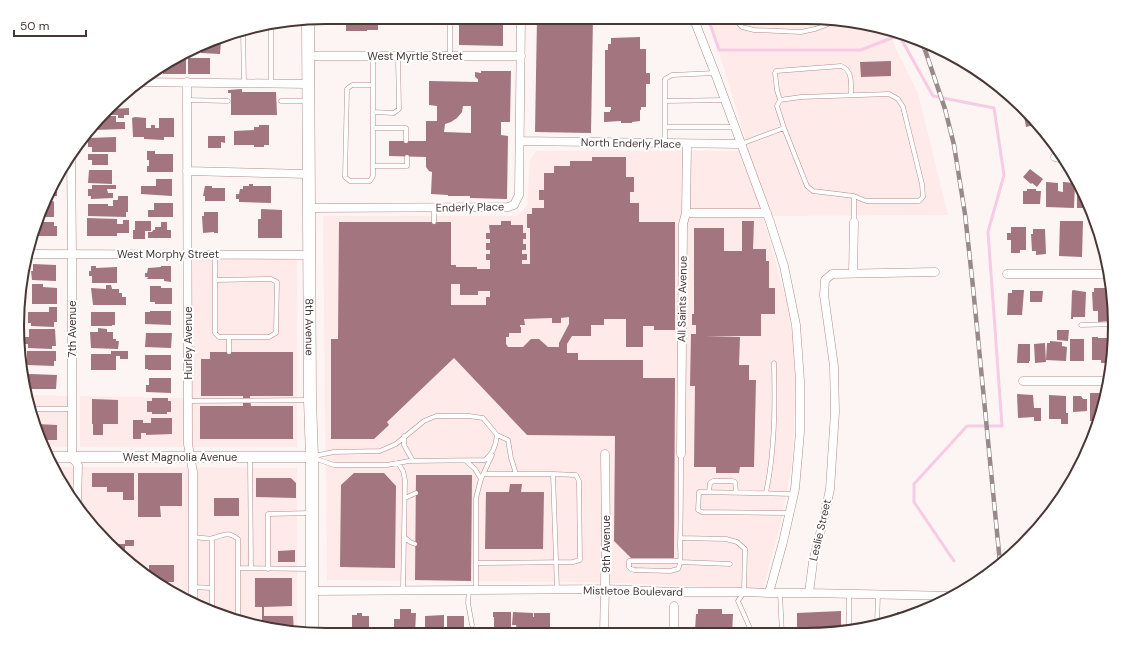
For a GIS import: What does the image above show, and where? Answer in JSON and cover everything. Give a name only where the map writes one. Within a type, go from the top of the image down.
[{"type":"main road","name":"8th Avenue","points":[[306,25],[308,56],[310,400],[312,457],[312,627]]},
{"type":"street","name":"Enderly Place","points":[[309,208],[508,207],[514,205],[519,195],[521,24]]},
{"type":"street","points":[[695,24],[767,213],[784,266],[796,325],[800,381],[800,432],[794,494],[769,593]]},
{"type":"street","name":"West Myrtle Street","points":[[308,56],[521,56]]},
{"type":"street","points":[[152,79],[187,82],[308,84]]},
{"type":"street","name":"Hurley Avenue","points":[[187,82],[188,444],[194,472],[193,597]]},
{"type":"street","name":"North Enderly Place","points":[[520,141],[742,144]]},
{"type":"street","name":"All Saints Avenue","points":[[681,454],[683,224],[686,212],[687,144]]},
{"type":"street","name":"7th Avenue","points":[[71,164],[72,457],[78,465],[77,497]]},
{"type":"street","points":[[187,171],[309,174]]},
{"type":"street","points":[[686,212],[767,213]]},
{"type":"street","points":[[854,222],[853,273],[935,272]]},
{"type":"street","name":"West Morphy Street","points":[[33,254],[309,255]]},
{"type":"street","name":"Leslie Street","points":[[809,593],[813,562],[824,518],[832,468],[835,412],[834,366],[824,295],[824,285],[825,280],[832,274],[853,273]]},
{"type":"street","points":[[1007,274],[1103,274]]},
{"type":"street","points":[[1023,380],[1103,381]]},
{"type":"street","name":"9th Avenue","points":[[604,628],[606,454]]},
{"type":"street","name":"West Magnolia Avenue","points":[[54,457],[312,457]]},
{"type":"street","name":"Mistletoe Boulevard","points":[[312,591],[605,589],[673,592],[942,596]]},
{"type":"street","points":[[674,606],[674,628]]},
{"type":"lane","points":[[450,24],[450,56]]},
{"type":"lane","points":[[739,24],[742,27],[754,30],[801,32],[826,25]]},
{"type":"lane","points":[[271,29],[271,83]]},
{"type":"lane","points":[[243,36],[244,83]]},
{"type":"lane","points":[[373,56],[373,85],[373,176],[370,181],[350,181],[345,177],[347,89],[352,85],[373,85]]},
{"type":"lane","points":[[373,112],[394,113],[399,109],[398,56]]},
{"type":"lane","points":[[780,100],[801,97],[889,94],[898,99],[903,107],[922,184],[924,197],[919,201],[866,201],[854,196],[813,191],[807,186],[777,106],[780,100],[775,73],[776,71],[841,66],[845,67],[851,79],[851,95]]},
{"type":"lane","points":[[665,143],[665,79],[672,75],[715,73]]},
{"type":"lane","points":[[187,100],[228,101]]},
{"type":"lane","points":[[665,101],[725,100]]},
{"type":"lane","points":[[281,101],[308,101]]},
{"type":"lane","points":[[665,127],[735,127]]},
{"type":"lane","points":[[373,128],[406,128],[406,141]]},
{"type":"lane","points":[[742,144],[784,128]]},
{"type":"lane","points":[[373,166],[407,166],[407,157]]},
{"type":"lane","points":[[854,196],[854,222]]},
{"type":"lane","points":[[434,207],[434,222]]},
{"type":"lane","points":[[215,254],[215,333],[219,337],[269,337],[276,334],[277,282],[271,278],[216,280]]},
{"type":"lane","points":[[1081,325],[1108,324]]},
{"type":"lane","points":[[229,337],[229,352]]},
{"type":"lane","points":[[766,493],[772,456],[774,427],[774,363]]},
{"type":"lane","points":[[188,401],[208,398],[310,400]]},
{"type":"lane","points":[[36,409],[72,409]]},
{"type":"lane","points":[[312,457],[334,452],[380,452],[396,444],[424,421],[436,416],[469,416],[483,418],[497,435],[508,440],[511,458],[516,474]]},
{"type":"lane","points":[[472,625],[468,603],[472,590],[476,563],[474,528],[476,498],[481,479],[495,448],[497,435]]},
{"type":"lane","points":[[404,436],[404,445],[413,461]]},
{"type":"lane","points":[[312,457],[334,465],[387,465],[413,461],[485,460],[491,456],[495,448]]},
{"type":"lane","points":[[681,454],[681,538],[680,562],[678,569],[670,571],[634,570],[631,569],[628,564],[629,561],[680,562],[730,564]]},
{"type":"lane","points":[[250,457],[252,568]]},
{"type":"lane","points":[[466,460],[475,468],[481,479]]},
{"type":"lane","points":[[398,463],[404,476],[404,590]]},
{"type":"lane","points":[[476,563],[573,562],[580,560],[581,552],[579,481],[576,475],[484,474]]},
{"type":"lane","points":[[554,474],[555,563],[557,589]]},
{"type":"lane","points":[[709,492],[710,483],[713,481],[726,481],[735,482],[736,492]]},
{"type":"lane","points":[[790,514],[702,512],[698,510],[699,492],[794,494]]},
{"type":"lane","points":[[405,498],[416,493]]},
{"type":"lane","points":[[268,569],[268,514],[312,513]]},
{"type":"lane","points":[[193,537],[212,539],[222,534],[231,534],[238,539],[238,615]]},
{"type":"lane","points":[[404,537],[415,544]]},
{"type":"lane","points":[[681,538],[726,539],[737,542],[745,549],[744,592],[738,601],[749,628]]},
{"type":"lane","points":[[212,539],[212,606]]},
{"type":"lane","points":[[238,568],[312,569]]},
{"type":"lane","points":[[193,587],[212,588]]},
{"type":"lane","points":[[780,593],[782,628]]},
{"type":"lane","points":[[848,625],[849,594]]},
{"type":"lane","points":[[877,619],[878,594]]},
{"type":"shaded area","points":[[709,24],[826,25],[865,30],[891,36],[918,93],[948,215],[763,216],[786,300],[797,363],[792,464],[780,526],[763,589],[590,582],[327,580],[323,216],[516,216],[527,207],[530,160],[536,151],[739,151],[747,144]]},
{"type":"shaded area","points":[[188,254],[297,255],[297,447],[80,447],[80,396],[184,398]]},
{"type":"shaded area","points":[[32,395],[68,396],[68,447],[49,446],[40,423]]},
{"type":"shaded area","points":[[59,467],[297,468],[297,626],[267,622],[229,612],[192,597],[158,577],[142,566],[112,540],[86,510]]},
{"type":"building","points":[[346,24],[378,24],[378,30],[346,31]]},
{"type":"building","points":[[459,24],[503,24],[503,46],[459,45]]},
{"type":"building","points":[[537,24],[593,24],[591,133],[535,132]]},
{"type":"building","points":[[640,37],[640,49],[646,49],[646,73],[650,73],[650,84],[646,84],[646,107],[641,107],[640,121],[632,123],[621,123],[621,121],[604,122],[604,112],[610,112],[611,110],[611,107],[605,107],[605,50],[608,50],[608,44],[611,44],[611,38]]},
{"type":"building","points":[[221,43],[220,54],[201,53],[201,51]]},
{"type":"building","points":[[186,58],[186,74],[163,74],[163,72]]},
{"type":"building","points":[[188,58],[210,58],[210,74],[188,74]]},
{"type":"building","points":[[891,61],[891,76],[861,77],[860,62]]},
{"type":"building","points":[[481,71],[511,71],[510,122],[501,122],[501,135],[508,136],[507,199],[470,198],[470,196],[431,194],[432,172],[426,167],[426,157],[389,156],[389,141],[426,141],[426,121],[437,121],[437,106],[429,105],[429,81],[478,82],[475,72],[481,73]],"holes":[[[463,106],[471,106],[471,133],[444,132],[445,124],[457,118],[462,112]]]},
{"type":"building","points":[[242,89],[242,92],[276,92],[277,115],[231,115],[231,93],[228,93],[228,90]]},
{"type":"building","points":[[129,108],[129,115],[124,115],[124,118],[118,118],[118,115],[109,115],[116,109]]},
{"type":"building","points":[[109,116],[116,116],[116,122],[125,122],[125,129],[97,130]]},
{"type":"building","points":[[1024,117],[1032,126],[1026,127]]},
{"type":"building","points":[[132,118],[146,118],[146,128],[151,128],[151,125],[155,125],[155,128],[159,128],[159,118],[174,118],[174,137],[164,137],[164,140],[133,137]]},
{"type":"building","points":[[259,125],[269,125],[269,145],[264,145],[264,147],[254,147],[254,145],[234,145],[234,131],[254,130],[254,127],[259,127]]},
{"type":"building","points":[[208,136],[225,136],[225,143],[221,142],[221,148],[208,148]]},
{"type":"building","points":[[116,137],[116,152],[92,152],[92,147],[88,147],[88,140],[90,138]]},
{"type":"building","points":[[147,151],[155,151],[155,154],[173,154],[173,172],[147,172],[149,160],[147,160]]},
{"type":"building","points":[[88,154],[108,154],[108,165],[92,165],[92,160],[88,160]]},
{"type":"building","points":[[592,157],[626,157],[626,177],[634,177],[634,192],[630,192],[630,203],[639,203],[639,222],[675,222],[675,330],[654,330],[654,326],[643,326],[643,347],[626,347],[626,319],[604,319],[604,325],[591,325],[591,336],[572,336],[567,344],[567,353],[578,353],[578,360],[643,360],[643,378],[675,378],[674,558],[631,558],[614,541],[615,436],[527,435],[454,358],[387,422],[389,425],[374,439],[331,439],[331,339],[338,339],[339,222],[451,222],[451,265],[456,265],[456,267],[477,267],[477,269],[490,269],[490,260],[486,260],[486,254],[490,254],[490,250],[486,250],[486,243],[490,243],[490,239],[486,239],[486,233],[490,233],[489,225],[501,225],[501,221],[511,221],[511,225],[523,225],[523,233],[526,233],[526,239],[523,239],[523,244],[526,244],[526,250],[522,250],[522,254],[527,254],[527,260],[522,260],[522,264],[530,264],[530,228],[527,228],[527,214],[532,214],[532,208],[544,208],[544,200],[539,200],[539,190],[544,190],[544,173],[554,173],[554,166],[570,166],[570,161],[592,161]],"holes":[[[451,284],[460,284],[460,295],[478,295],[478,291],[490,291],[490,297],[486,297],[486,305],[451,305]],[[569,317],[569,324],[559,343],[559,347],[548,347],[539,339],[531,339],[523,347],[508,347],[506,344],[506,337],[509,337],[509,333],[521,333],[520,325],[525,325],[524,319],[552,318],[552,323],[561,323],[561,318]]]},
{"type":"building","points":[[1030,169],[1043,179],[1037,187],[1023,177]]},
{"type":"building","points":[[89,170],[112,170],[112,184],[88,183]]},
{"type":"building","points":[[156,179],[172,179],[172,196],[141,194],[141,186],[156,186]]},
{"type":"building","points":[[1046,182],[1058,183],[1058,191],[1063,192],[1063,182],[1072,183],[1075,188],[1074,208],[1046,207]]},
{"type":"building","points":[[249,184],[253,184],[253,186],[271,186],[271,203],[239,202],[239,199],[236,199],[236,194],[239,194],[240,189],[243,189],[243,186],[249,186]]},
{"type":"building","points":[[92,185],[116,185],[116,189],[107,189],[108,193],[113,193],[113,198],[91,199],[91,196],[88,196],[88,189],[92,189]]},
{"type":"building","points":[[205,186],[212,186],[212,188],[225,188],[225,201],[205,201],[205,196],[203,196]]},
{"type":"building","points":[[57,188],[57,196],[53,196]]},
{"type":"building","points":[[1027,189],[1036,189],[1036,191],[1041,191],[1040,204],[1023,204],[1023,191],[1027,191]]},
{"type":"building","points":[[1077,192],[1084,208],[1077,208]]},
{"type":"building","points":[[118,196],[128,196],[128,212],[126,212],[126,217],[88,216],[88,204],[108,204],[108,206],[113,206],[113,200],[118,200]]},
{"type":"building","points":[[51,201],[54,202],[54,217],[44,217]]},
{"type":"building","points":[[154,203],[173,203],[173,217],[148,217],[148,210],[154,210]]},
{"type":"building","points":[[261,209],[282,210],[282,238],[258,238],[258,219],[261,219]]},
{"type":"building","points":[[204,212],[218,212],[218,233],[203,233],[202,216],[204,216]]},
{"type":"building","points":[[87,218],[117,219],[117,224],[123,224],[123,220],[129,220],[129,233],[117,233],[117,236],[87,236]]},
{"type":"building","points":[[135,221],[151,221],[151,231],[145,231],[145,239],[133,239]]},
{"type":"building","points":[[742,221],[754,221],[753,249],[766,249],[766,261],[769,261],[769,288],[775,288],[775,314],[761,314],[761,336],[705,336],[740,337],[739,365],[749,365],[749,380],[756,380],[754,467],[740,467],[739,473],[716,473],[716,467],[694,467],[695,386],[690,386],[691,334],[696,334],[696,325],[692,325],[692,314],[694,314],[694,228],[724,228],[724,251],[742,251]]},
{"type":"building","points":[[1060,221],[1083,221],[1082,257],[1059,256]]},
{"type":"building","points":[[43,222],[54,222],[54,226],[57,226],[57,236],[38,236]]},
{"type":"building","points":[[161,222],[167,222],[167,230],[171,230],[171,238],[148,238],[148,232],[155,230],[155,227],[161,227]]},
{"type":"building","points":[[1011,227],[1026,227],[1026,250],[1020,250],[1020,253],[1011,253],[1011,240],[1007,240],[1007,233],[1011,233]]},
{"type":"building","points":[[1033,229],[1045,229],[1046,254],[1036,255],[1036,251],[1032,251],[1031,234],[1033,234]]},
{"type":"building","points":[[33,264],[56,265],[56,281],[32,280],[31,271],[33,271]]},
{"type":"building","points":[[91,266],[96,266],[96,268],[117,267],[117,283],[92,283],[92,276],[89,276]]},
{"type":"building","points":[[171,266],[171,282],[164,281],[164,279],[147,279],[148,277],[145,277],[145,273],[147,273],[148,268]]},
{"type":"building","points":[[32,284],[43,284],[43,287],[57,288],[57,304],[32,304]]},
{"type":"building","points":[[106,285],[111,285],[112,289],[119,289],[119,293],[122,293],[122,297],[126,297],[126,305],[93,305],[91,288],[106,289]]},
{"type":"building","points":[[150,286],[172,288],[172,304],[155,304],[155,302],[150,302]]},
{"type":"building","points":[[1094,288],[1105,288],[1108,321],[1098,322],[1098,311],[1093,311],[1092,292],[1094,292]]},
{"type":"building","points":[[1012,290],[1024,290],[1022,315],[1007,315],[1008,293],[1012,293]]},
{"type":"building","points":[[1073,290],[1086,292],[1085,317],[1073,317],[1073,319],[1071,319]]},
{"type":"building","points":[[1030,291],[1043,291],[1042,302],[1030,302]]},
{"type":"building","points":[[49,307],[57,307],[57,322],[54,322],[54,327],[31,326],[31,323],[28,323],[28,312],[49,312]]},
{"type":"building","points":[[171,311],[171,325],[145,324],[145,312]]},
{"type":"building","points":[[91,312],[115,312],[115,325],[91,326]]},
{"type":"building","points":[[98,328],[107,329],[107,332],[113,332],[113,339],[119,341],[118,349],[91,348],[90,332],[98,332]]},
{"type":"building","points":[[29,329],[55,329],[56,346],[52,346],[52,349],[28,348],[28,344],[25,344],[25,337],[29,337]]},
{"type":"building","points":[[1057,330],[1069,330],[1068,341],[1057,340]]},
{"type":"building","points":[[146,333],[172,333],[171,348],[145,347]]},
{"type":"building","points":[[1092,337],[1107,338],[1105,363],[1101,363],[1101,360],[1092,360]]},
{"type":"building","points":[[1070,339],[1084,339],[1084,361],[1070,361]]},
{"type":"building","points":[[1050,341],[1062,342],[1062,346],[1067,347],[1066,361],[1046,360],[1047,343],[1050,343]]},
{"type":"building","points":[[1045,343],[1046,362],[1035,363],[1034,344]]},
{"type":"building","points":[[1018,344],[1030,344],[1029,363],[1017,363]]},
{"type":"building","points":[[27,351],[56,351],[56,361],[54,361],[54,366],[27,365]]},
{"type":"building","points":[[111,351],[128,351],[128,359],[120,359],[120,356],[116,356],[116,370],[91,370],[91,354],[111,354]]},
{"type":"building","points":[[210,352],[293,352],[293,396],[250,396],[250,400],[251,406],[293,406],[293,439],[200,439],[200,406],[243,406],[243,396],[201,396],[201,359],[210,359]]},
{"type":"building","points":[[145,355],[171,355],[171,370],[145,369]]},
{"type":"building","points":[[28,374],[57,375],[56,389],[31,389]]},
{"type":"building","points":[[149,378],[171,378],[171,393],[146,392],[146,385],[149,385]]},
{"type":"building","points":[[1090,393],[1100,393],[1093,421],[1090,421]]},
{"type":"building","points":[[1017,394],[1033,395],[1034,408],[1041,408],[1041,421],[1034,421],[1034,417],[1018,418]]},
{"type":"building","points":[[1049,395],[1066,396],[1066,413],[1068,413],[1068,424],[1061,424],[1061,419],[1049,419]]},
{"type":"building","points":[[1073,396],[1081,396],[1083,399],[1087,399],[1087,411],[1073,412]]},
{"type":"building","points":[[152,398],[168,398],[168,401],[171,401],[171,412],[167,412],[167,414],[152,414],[152,412],[147,412],[147,401],[152,401]]},
{"type":"building","points":[[92,399],[118,400],[118,424],[103,424],[103,435],[93,435]]},
{"type":"building","points":[[151,418],[172,418],[172,434],[146,435],[146,433],[141,433],[141,439],[133,439],[133,420],[143,420],[143,423],[151,423]]},
{"type":"building","points":[[40,424],[57,425],[57,440],[46,440]]},
{"type":"building","points":[[92,473],[134,473],[134,500],[123,500],[123,492],[107,492],[107,487],[92,487]]},
{"type":"building","points":[[138,473],[182,473],[182,506],[160,506],[161,517],[138,517]]},
{"type":"building","points":[[354,473],[384,473],[396,486],[395,568],[340,567],[341,485]]},
{"type":"building","points":[[416,475],[472,475],[471,581],[415,580]]},
{"type":"building","points":[[256,478],[291,478],[296,483],[296,498],[256,497]]},
{"type":"building","points":[[510,484],[522,484],[521,492],[544,492],[543,549],[485,549],[486,492],[509,492]]},
{"type":"building","points":[[214,498],[239,498],[239,516],[214,516]]},
{"type":"building","points":[[125,540],[134,540],[134,546],[125,546],[125,551],[117,544],[125,544]]},
{"type":"building","points":[[295,550],[295,562],[278,562],[278,551]]},
{"type":"building","points":[[149,565],[174,565],[174,582],[166,582],[149,571]]},
{"type":"building","points":[[255,578],[292,578],[292,606],[264,607],[264,616],[293,616],[294,626],[262,621],[262,607],[255,607]]},
{"type":"building","points":[[400,609],[411,609],[411,613],[416,613],[415,628],[394,628],[394,619],[400,619]]},
{"type":"building","points":[[698,609],[722,609],[722,614],[733,614],[732,628],[695,628],[696,614],[698,614]]},
{"type":"building","points":[[841,611],[841,625],[797,628],[797,613]]},
{"type":"building","points":[[493,612],[511,612],[511,628],[494,628]]},
{"type":"building","points":[[513,612],[533,613],[533,617],[534,613],[550,613],[550,628],[517,628],[516,625],[512,625]]},
{"type":"building","points":[[357,613],[362,613],[362,616],[369,616],[369,628],[352,628],[352,615],[357,615]]},
{"type":"building","points":[[444,615],[444,628],[425,628],[425,616]]},
{"type":"building","points":[[447,616],[464,616],[464,628],[447,628]]},
{"type":"waterway","points":[[710,24],[719,50],[861,50],[894,37]]},
{"type":"waterway","points":[[902,40],[933,96],[994,108],[1004,175],[988,232],[1002,426],[967,426],[914,484],[914,502],[954,561]]},
{"type":"railway","points":[[924,48],[945,109],[954,145],[965,214],[999,558]]}]
